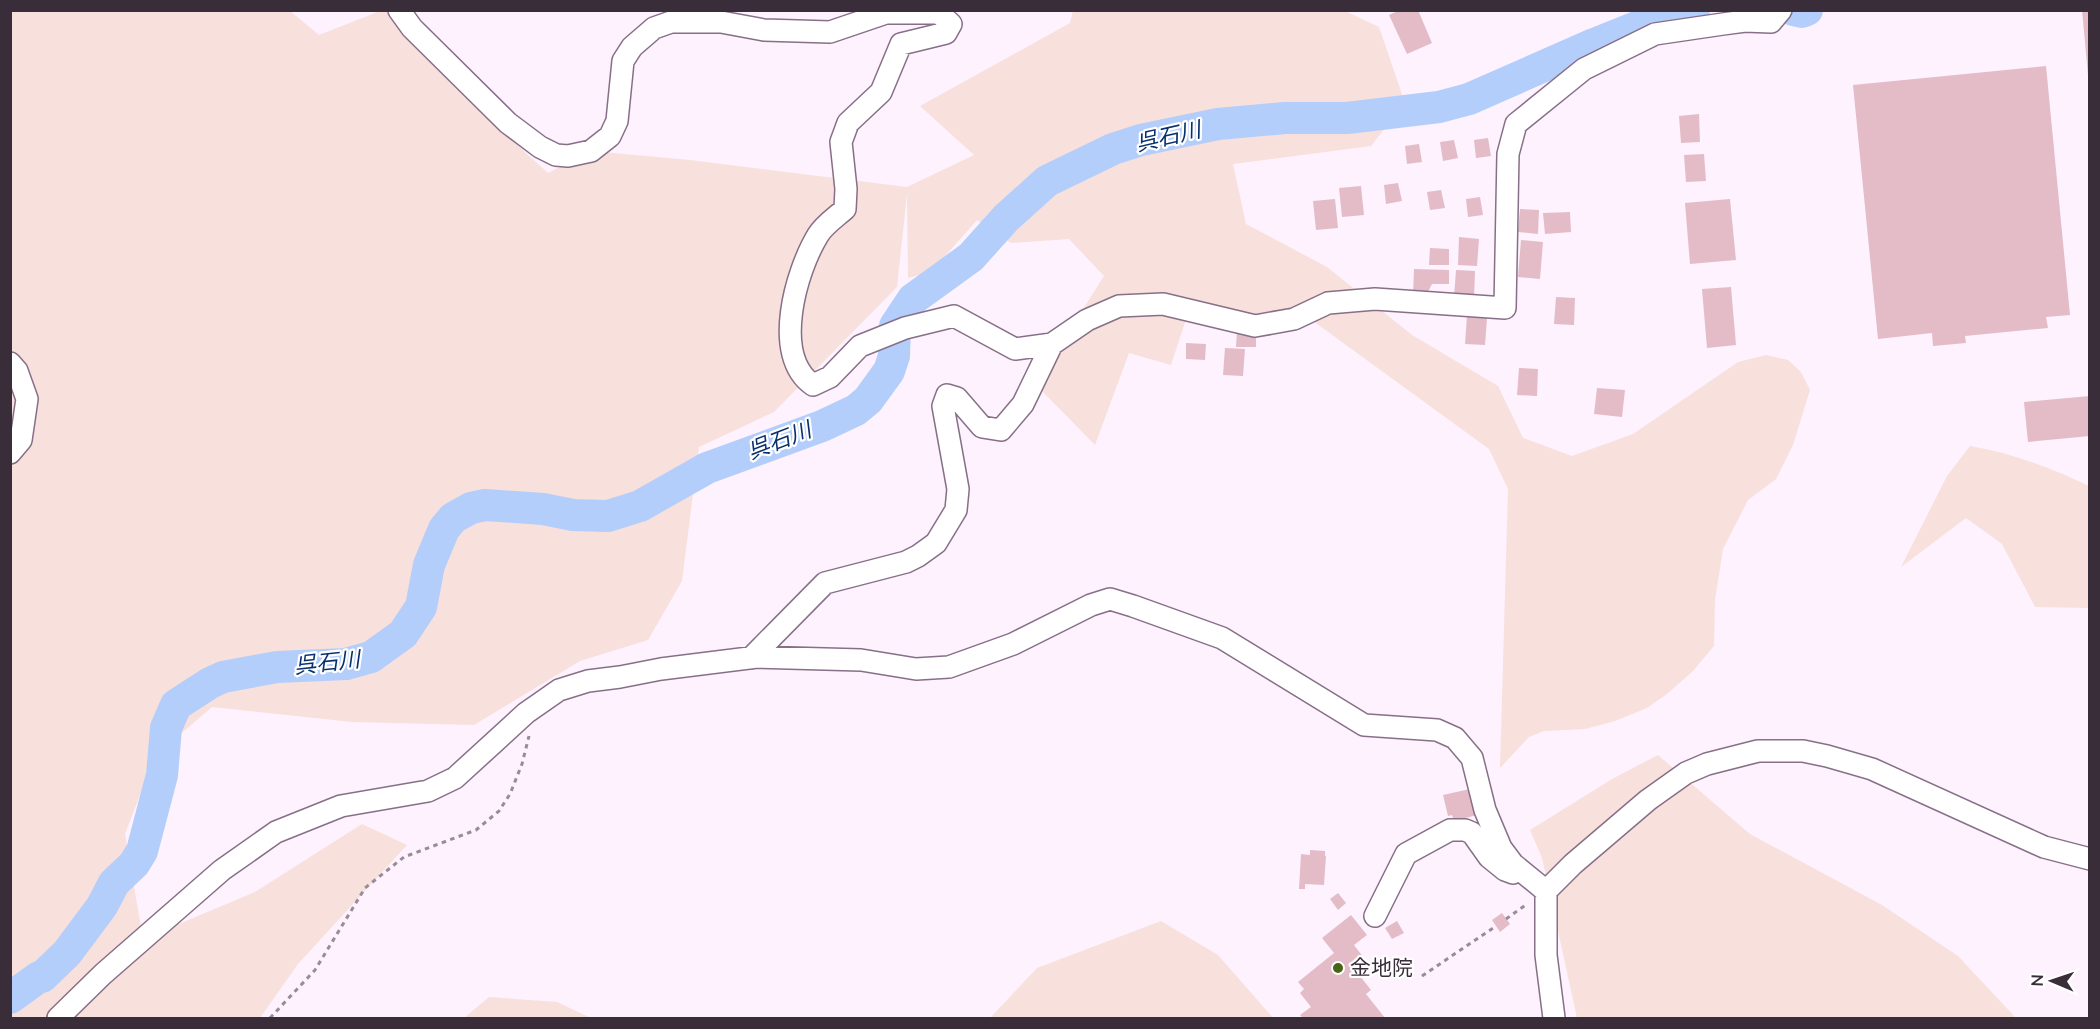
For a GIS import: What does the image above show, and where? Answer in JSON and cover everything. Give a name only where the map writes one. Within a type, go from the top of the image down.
[{"type":"street","points":[[399,10],[412,28],[508,123],[540,147],[556,155],[568,156],[591,151],[610,136],[617,122],[623,62],[632,47],[654,28],[671,22],[721,22],[764,30],[830,32],[886,13],[939,13],[951,24],[946,33],[901,44],[880,92],[848,123],[841,142],[846,189],[845,209],[819,233],[798,280],[790,317],[791,349],[804,378],[813,385],[830,377],[860,346],[905,328],[954,316],[1014,349],[1052,344],[1087,320],[1119,306],[1163,304],[1255,326],[1294,320],[1328,303],[1375,298],[1505,308],[1508,154],[1516,124],[1584,69],[1655,34],[1776,16]]},
{"type":"street","points":[[751,658],[825,583],[906,561],[918,556],[936,543],[956,510],[958,489],[943,405],[946,395],[957,398],[982,427],[1001,430],[1023,404],[1052,344]]},
{"type":"street","points":[[10,363],[17,372],[27,399],[21,440],[10,453]]},
{"type":"street","points":[[58,1018],[103,974],[222,870],[276,832],[341,806],[428,791],[455,778],[526,713],[559,690],[588,681],[751,658],[861,660],[916,669],[949,667],[1013,644],[1091,605],[1110,599],[1222,638],[1364,725],[1437,730],[1455,738],[1472,758],[1485,810],[1501,848],[1513,864],[1538,885],[1554,1018]]},
{"type":"street","points":[[1538,885],[1573,864],[1648,800],[1686,773],[1707,764],[1758,752],[1803,751],[1872,769],[2044,847],[2090,859]]},
{"type":"street","points":[[1375,916],[1406,854],[1450,831],[1465,830],[1472,833],[1489,857],[1505,870],[1538,885]]},
{"type":"path","points":[[270,1018],[315,970],[365,888],[404,857],[476,830],[499,811],[510,794],[522,764],[530,734]]},
{"type":"path","points":[[1422,976],[1496,926]]},
{"type":"shaded area","points":[[10,11],[290,11],[319,35],[380,11],[400,11],[473,105],[548,173],[591,151],[690,160],[907,187],[974,155],[920,106],[1070,23],[1073,11],[1345,11],[1379,27],[1405,103],[1371,146],[1233,164],[1246,224],[1327,267],[1412,335],[1498,386],[1523,438],[1572,456],[1633,434],[1738,362],[1766,355],[1788,360],[1801,372],[1810,390],[1793,445],[1776,479],[1748,500],[1723,549],[1715,600],[1714,646],[1693,671],[1647,708],[1615,721],[1585,729],[1544,731],[1529,737],[1500,768],[1508,489],[1489,449],[1313,321],[1189,310],[1171,365],[1129,353],[1095,445],[1041,390],[1068,333],[1104,276],[1069,239],[1011,243],[977,220],[931,272],[908,278],[907,194],[897,287],[774,412],[699,447],[682,581],[648,640],[580,661],[474,725],[352,722],[212,707],[155,756],[125,834],[143,939],[255,892],[362,824],[407,845],[298,964],[260,1018],[11,1018]]},
{"type":"shaded area","points":[[1970,446],[2031,462],[2089,486],[2089,608],[2035,607],[2002,544],[1966,518],[1901,567],[1947,476]]},
{"type":"shaded area","points":[[1658,755],[1750,834],[1882,905],[1958,956],[2016,1018],[1577,1018],[1542,858],[1530,830],[1612,779]]},
{"type":"shaded area","points":[[1161,921],[1218,955],[1273,1018],[990,1018],[1037,968]]},
{"type":"shaded area","points":[[489,997],[557,1002],[589,1018],[464,1018]]},
{"type":"building","points":[[1400,10],[1418,10],[1432,43],[1407,54],[1389,15]]},
{"type":"building","points":[[2082,10],[2090,10],[2090,75],[2088,75]]},
{"type":"building","points":[[2046,66],[2070,315],[2046,317],[2048,328],[1965,336],[1966,343],[1933,346],[1932,333],[1878,339],[1853,85]]},
{"type":"building","points":[[1699,114],[1700,142],[1681,143],[1679,116]]},
{"type":"building","points":[[1488,138],[1491,156],[1476,158],[1474,140]]},
{"type":"building","points":[[1454,140],[1458,158],[1443,161],[1440,142]]},
{"type":"building","points":[[1419,144],[1422,162],[1407,164],[1405,146]]},
{"type":"building","points":[[1704,154],[1706,181],[1686,182],[1684,155]]},
{"type":"building","points":[[1398,183],[1402,201],[1386,204],[1384,185]]},
{"type":"building","points":[[1361,186],[1364,215],[1342,217],[1339,188]]},
{"type":"building","points":[[1441,190],[1445,208],[1430,210],[1427,192]]},
{"type":"building","points":[[1480,197],[1483,215],[1468,217],[1466,199]]},
{"type":"building","points":[[1335,199],[1338,228],[1316,230],[1313,201]]},
{"type":"building","points":[[1730,199],[1736,260],[1690,264],[1685,203]]},
{"type":"building","points":[[1520,209],[1539,210],[1538,234],[1518,232]]},
{"type":"building","points":[[1570,212],[1571,232],[1545,234],[1543,213]]},
{"type":"building","points":[[1459,237],[1479,239],[1477,266],[1458,265]]},
{"type":"building","points":[[1521,240],[1543,242],[1540,279],[1518,277]]},
{"type":"building","points":[[1430,248],[1449,249],[1449,265],[1429,265]]},
{"type":"building","points":[[1414,269],[1449,270],[1449,284],[1432,284],[1428,292],[1413,295]]},
{"type":"building","points":[[1456,270],[1475,271],[1474,298],[1454,297]]},
{"type":"building","points":[[1731,287],[1736,345],[1707,348],[1702,289]]},
{"type":"building","points":[[1556,297],[1575,298],[1574,325],[1554,324]]},
{"type":"building","points":[[1467,316],[1487,318],[1485,345],[1465,344]]},
{"type":"building","points":[[1237,330],[1256,331],[1256,347],[1236,347]]},
{"type":"building","points":[[1186,343],[1206,344],[1205,360],[1186,359]]},
{"type":"building","points":[[1225,348],[1245,349],[1243,376],[1223,375]]},
{"type":"building","points":[[1519,368],[1538,369],[1537,396],[1517,395]]},
{"type":"building","points":[[1597,388],[1625,390],[1622,417],[1594,414]]},
{"type":"building","points":[[2090,396],[2090,436],[2028,442],[2024,402]]},
{"type":"building","points":[[1470,789],[1477,815],[1454,821],[1452,815],[1448,816],[1443,795]]},
{"type":"building","points":[[1310,850],[1325,851],[1324,885],[1305,884],[1305,889],[1299,889],[1301,854],[1310,855]]},
{"type":"building","points":[[1338,893],[1346,903],[1338,910],[1330,899]]},
{"type":"building","points":[[1502,913],[1510,924],[1500,932],[1492,920]]},
{"type":"building","name":"金地院","points":[[1351,915],[1367,935],[1354,945],[1367,962],[1353,973],[1357,978],[1360,976],[1371,990],[1366,994],[1385,1018],[1303,1018],[1300,1015],[1311,1007],[1300,993],[1304,989],[1298,982],[1334,953],[1322,938]]},
{"type":"building","points":[[1397,921],[1404,933],[1392,939],[1385,928]]},
{"type":"waterway","name":"呉石川","points":[[10,998],[42,977],[67,953],[102,906],[114,883],[134,864],[142,851],[162,775],[166,728],[176,705],[223,677],[277,667],[346,664],[371,657],[403,634],[421,607],[429,565],[444,529],[453,518],[471,508],[485,505],[543,509],[573,515],[608,516],[640,506],[707,468],[822,426],[856,410],[868,400],[889,371],[894,356],[895,326],[913,299],[971,257],[1006,218],[1047,181],[1113,149],[1141,140],[1218,124],[1285,118],[1347,118],[1439,107],[1469,99],[1669,14],[1694,10]]},
{"type":"waterway","name":"呉石川","points":[[1793,10],[1802,12],[1807,10]]},
{"type":"place","name":"金地院","points":[[1338,968]]}]
